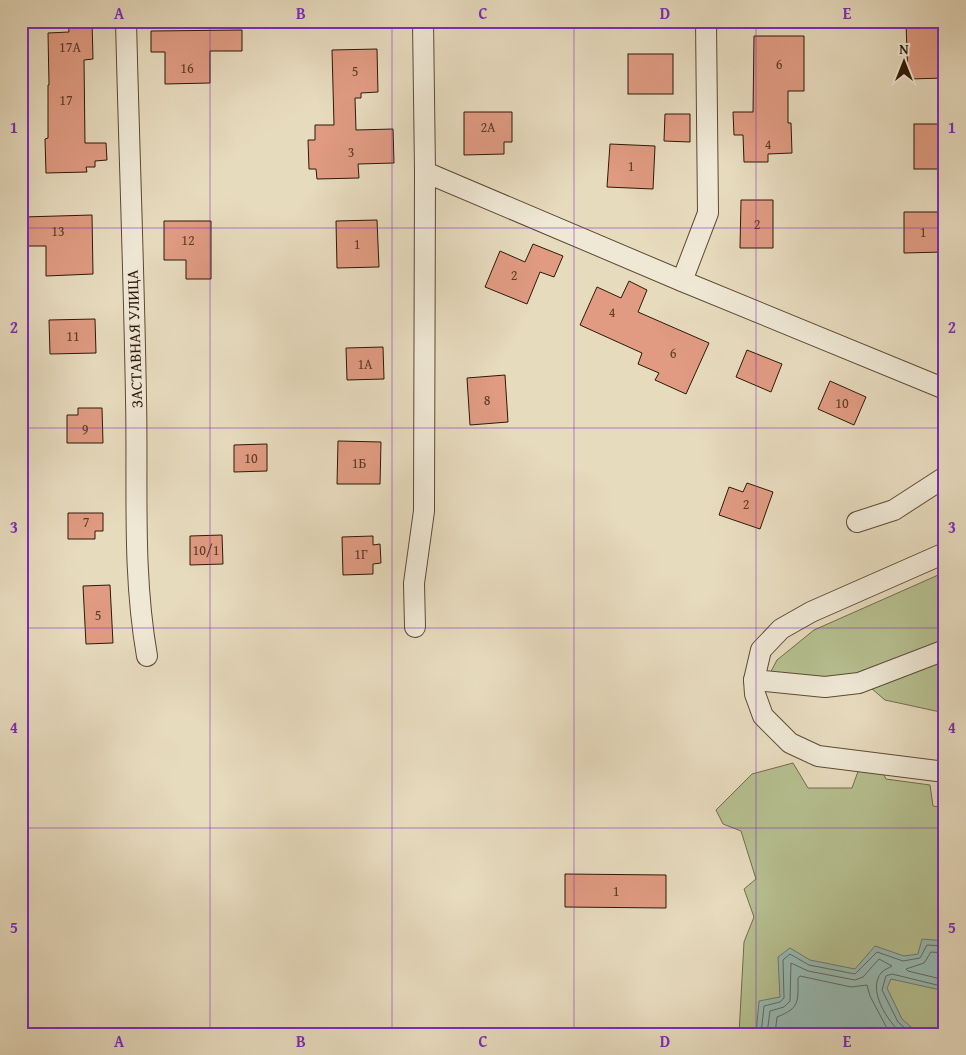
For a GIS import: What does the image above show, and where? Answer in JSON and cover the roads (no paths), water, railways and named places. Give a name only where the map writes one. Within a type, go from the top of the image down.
[{"type":"street","name":"ЗАСТАВНАЯ УЛИЦА","points":[[126,21],[136,400],[137,535],[140,616],[147,656]]},
{"type":"street","points":[[414,627],[414,583],[424,511],[425,172],[423,21]]},
{"type":"street","points":[[682,281],[708,213],[706,21]]},
{"type":"street","points":[[425,172],[682,281],[945,389]]},
{"type":"street","points":[[857,522],[894,510],[945,477]]},
{"type":"street","points":[[945,552],[811,612],[781,629],[761,650],[754,680],[755,694],[764,716],[790,743],[818,756],[945,772]]},
{"type":"street","points":[[754,680],[825,687],[860,684],[945,650]]},
{"type":"water","points":[[922,939],[945,941],[945,991],[891,979],[887,988],[902,1019],[919,1034],[756,1034],[759,1001],[780,997],[778,957],[790,948],[810,960],[855,969],[875,946],[904,956],[918,954]]}]
